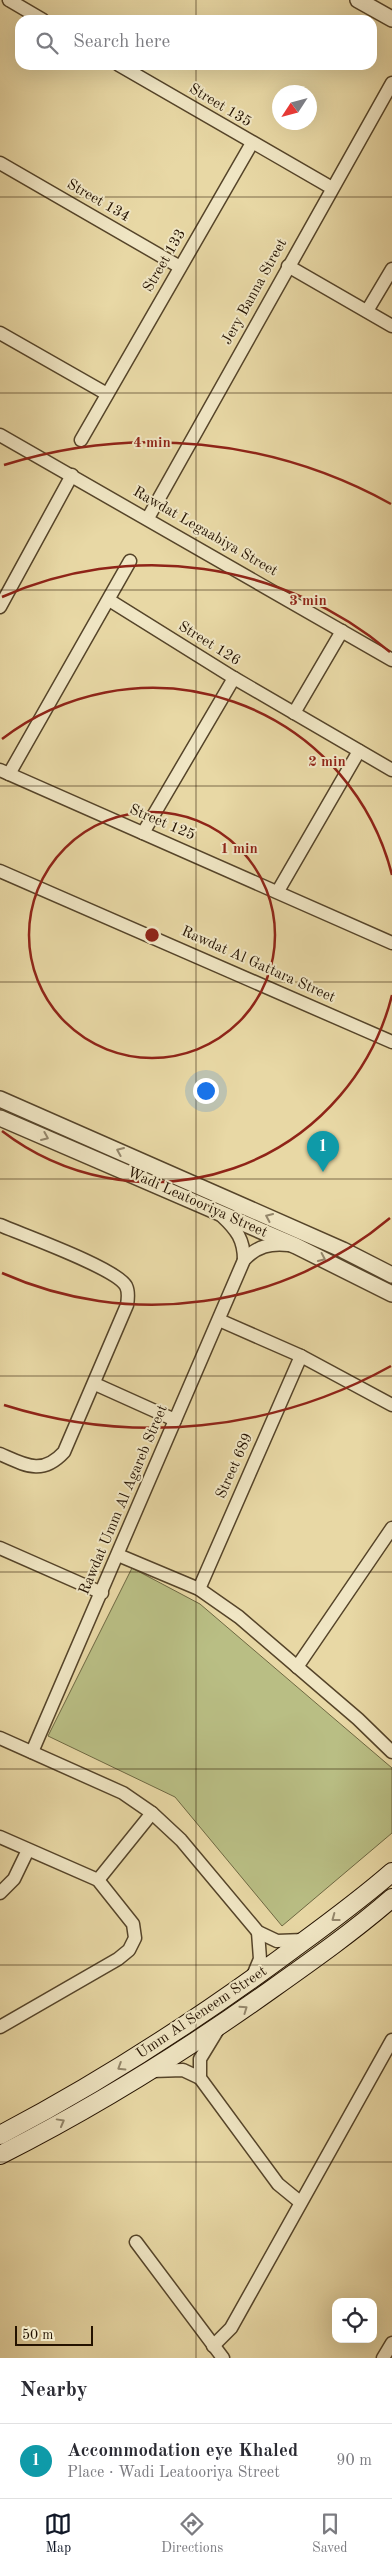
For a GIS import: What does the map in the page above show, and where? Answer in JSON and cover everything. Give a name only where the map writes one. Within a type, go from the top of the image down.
[{"type":"main road","name":"Umm Al Seneem Street","points":[[0,2135],[98,2081],[162,2042],[306,1940],[365,1896],[392,1872]]},
{"type":"main road","name":"Umm Al Seneem Street","points":[[0,2155],[152,2071],[222,2025],[345,1937],[392,1898]]},
{"type":"street","points":[[9,0],[34,15]]},
{"type":"street","points":[[358,0],[392,19]]},
{"type":"street","name":"Street 135","points":[[128,70],[332,188]]},
{"type":"street","name":"Jery Banna Street","points":[[148,518],[392,83]]},
{"type":"street","name":"Street 133","points":[[81,440],[252,143]]},
{"type":"street","name":"Street 134","points":[[0,163],[180,267]]},
{"type":"street","points":[[288,266],[392,326]]},
{"type":"street","points":[[367,311],[392,269]]},
{"type":"street","points":[[0,333],[107,394]]},
{"type":"street","name":"Rawdat Legaabiya Street","points":[[0,435],[148,518],[392,660]]},
{"type":"street","points":[[0,607],[72,475]]},
{"type":"street","points":[[5,772],[109,600],[130,561]]},
{"type":"street","name":"Street 126","points":[[109,600],[234,678],[392,770]]},
{"type":"street","points":[[294,713],[342,631]]},
{"type":"street","points":[[143,833],[234,678]]},
{"type":"street","points":[[278,891],[359,751]]},
{"type":"street","name":"Street 125","points":[[5,772],[392,943]]},
{"type":"street","name":"Rawdat Al Gattara Street","points":[[0,871],[392,1042]]},
{"type":"street","name":"Wadi Leatooriya Street","points":[[0,1099],[343,1250],[392,1275]]},
{"type":"street","name":"Wadi Leatooriya Street","points":[[0,1118],[296,1246],[392,1294]]},
{"type":"street","points":[[215,1210],[238,1232],[244,1248],[244,1260]]},
{"type":"street","points":[[0,1226],[109,1271],[126,1286],[127,1305],[95,1384],[64,1452],[56,1461],[47,1466],[36,1467],[0,1454]]},
{"type":"street","points":[[244,1260],[252,1252],[267,1245],[296,1246]]},
{"type":"street","name":"Rawdat Umm Al Agareb Street","points":[[32,1752],[244,1260]]},
{"type":"street","points":[[219,1320],[301,1356],[392,1405]]},
{"type":"street","name":"Street 689","points":[[198,1589],[301,1356]]},
{"type":"street","points":[[95,1384],[175,1420]]},
{"type":"street","points":[[298,1667],[392,1528]]},
{"type":"street","points":[[0,1548],[102,1593]]},
{"type":"street","points":[[118,1555],[198,1589],[239,1617],[358,1719],[392,1752]]},
{"type":"street","points":[[0,1738],[123,1793],[152,1813],[181,1840],[258,1932],[277,1940],[306,1940]]},
{"type":"street","points":[[98,1880],[152,1813]]},
{"type":"street","points":[[0,1837],[98,1880],[133,1924],[134,1938],[129,1950],[118,1959],[0,2027]]},
{"type":"street","points":[[0,1893],[14,1879],[28,1850]]},
{"type":"street","points":[[249,1982],[260,1959],[258,1932]]},
{"type":"street","points":[[200,2078],[199,2067],[202,2053],[222,2025]]},
{"type":"street","points":[[214,2346],[230,2328],[392,2040]]},
{"type":"street","points":[[152,2071],[183,2070],[200,2078],[278,2184],[300,2202]]},
{"type":"street","points":[[136,2242],[223,2358]]},
{"type":"street","points":[[383,2358],[392,2343]]},
{"type":"green space","points":[[132,1568],[200,1604],[392,1768],[392,1833],[282,1926],[175,1797],[48,1736]]},
{"type":"place","name":"Accommodation eye Khaled","points":[[323,1172]]}]
